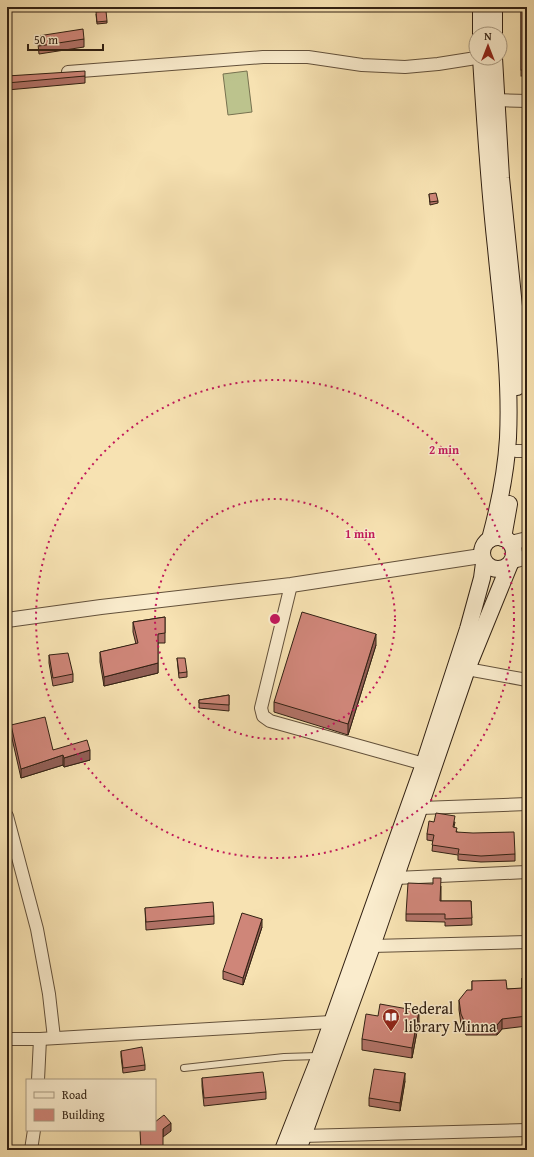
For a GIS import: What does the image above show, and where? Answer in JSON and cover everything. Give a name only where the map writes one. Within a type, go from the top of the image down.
[{"type":"main road","points":[[481,7],[481,26]]},
{"type":"main road","points":[[494,7],[494,26]]},
{"type":"main road","points":[[482,66],[489,179],[507,359],[508,439],[503,484],[496,519],[501,540]]},
{"type":"main road","points":[[494,66],[501,178],[519,356],[516,392],[522,451],[501,540]]},
{"type":"main road","points":[[283,1150],[320,1056],[424,764],[468,630],[482,578],[482,549],[485,543],[501,540],[514,548],[516,561],[467,669],[421,808],[300,1143]]},
{"type":"main road","points":[[483,559],[493,569],[504,569],[516,561]]},
{"type":"street","points":[[54,73],[263,57],[308,57],[362,65],[405,67],[468,59]]},
{"type":"street","points":[[496,100],[527,101]]},
{"type":"street","points":[[501,540],[527,539]]},
{"type":"street","points":[[7,620],[291,586],[483,559]]},
{"type":"street","points":[[291,586],[261,708],[263,716],[270,721],[424,764]]},
{"type":"street","points":[[467,669],[527,680]]},
{"type":"street","points":[[421,808],[527,804]]},
{"type":"street","points":[[7,816],[12,852],[37,930],[49,994],[54,1038]]},
{"type":"street","points":[[396,878],[527,872]]},
{"type":"street","points":[[372,946],[527,942]]},
{"type":"street","points":[[7,1039],[40,1039],[331,1022]]},
{"type":"street","points":[[38,1079],[40,1039]]},
{"type":"street","points":[[300,1143],[527,1130]]},
{"type":"street","points":[[31,1150],[34,1131]]},
{"type":"lane","points":[[184,1068],[284,1057],[320,1056]]},
{"type":"green space","points":[[247,71],[252,112],[228,115],[223,74]]},
{"type":"building","points":[[521,7],[527,7],[527,70],[521,70]]},
{"type":"building","points":[[106,11],[107,21],[97,22],[96,12]]},
{"type":"building","points":[[83,29],[84,39],[39,46],[38,36]]},
{"type":"building","points":[[85,71],[85,76],[7,83],[7,76]]},
{"type":"building","points":[[436,193],[438,201],[430,202],[429,194]]},
{"type":"building","points":[[302,612],[376,634],[348,724],[274,702]]},
{"type":"building","points":[[165,617],[165,633],[158,634],[158,663],[104,677],[100,652],[138,643],[133,622]]},
{"type":"building","points":[[68,653],[73,674],[53,678],[49,655]]},
{"type":"building","points":[[177,658],[185,658],[187,672],[179,673]]},
{"type":"building","points":[[229,695],[229,705],[199,703],[199,700]]},
{"type":"building","points":[[45,717],[53,750],[87,740],[90,750],[64,758],[63,755],[21,769],[11,725]]},
{"type":"building","points":[[436,813],[455,816],[453,827],[457,828],[456,832],[514,832],[515,854],[481,856],[458,854],[459,849],[432,845],[434,835],[427,834],[429,821],[434,822]]},
{"type":"building","points":[[433,878],[441,878],[440,901],[471,901],[472,918],[445,919],[445,914],[406,914],[408,883],[433,884]]},
{"type":"building","points":[[213,902],[214,916],[146,922],[145,908]]},
{"type":"building","points":[[242,913],[262,919],[243,978],[223,971]]},
{"type":"building","points":[[522,978],[527,978],[527,1016],[502,1019],[497,1025],[466,1025],[461,1014],[459,1000],[467,990],[472,990],[472,981],[506,980],[507,989],[522,988]]},
{"type":"building","name":"Federal library Minna","points":[[380,1004],[419,1011],[412,1048],[362,1039],[366,1014],[378,1016]]},
{"type":"building","points":[[142,1047],[145,1065],[123,1068],[121,1051]]},
{"type":"building","points":[[374,1069],[405,1073],[400,1103],[369,1098]]},
{"type":"building","points":[[263,1072],[266,1092],[204,1098],[202,1078]]},
{"type":"building","points":[[164,1115],[171,1123],[163,1129],[164,1150],[141,1150],[140,1131],[156,1131],[156,1121]]},
{"type":"place","name":"Federal library Minna","points":[[391,1032]]}]
